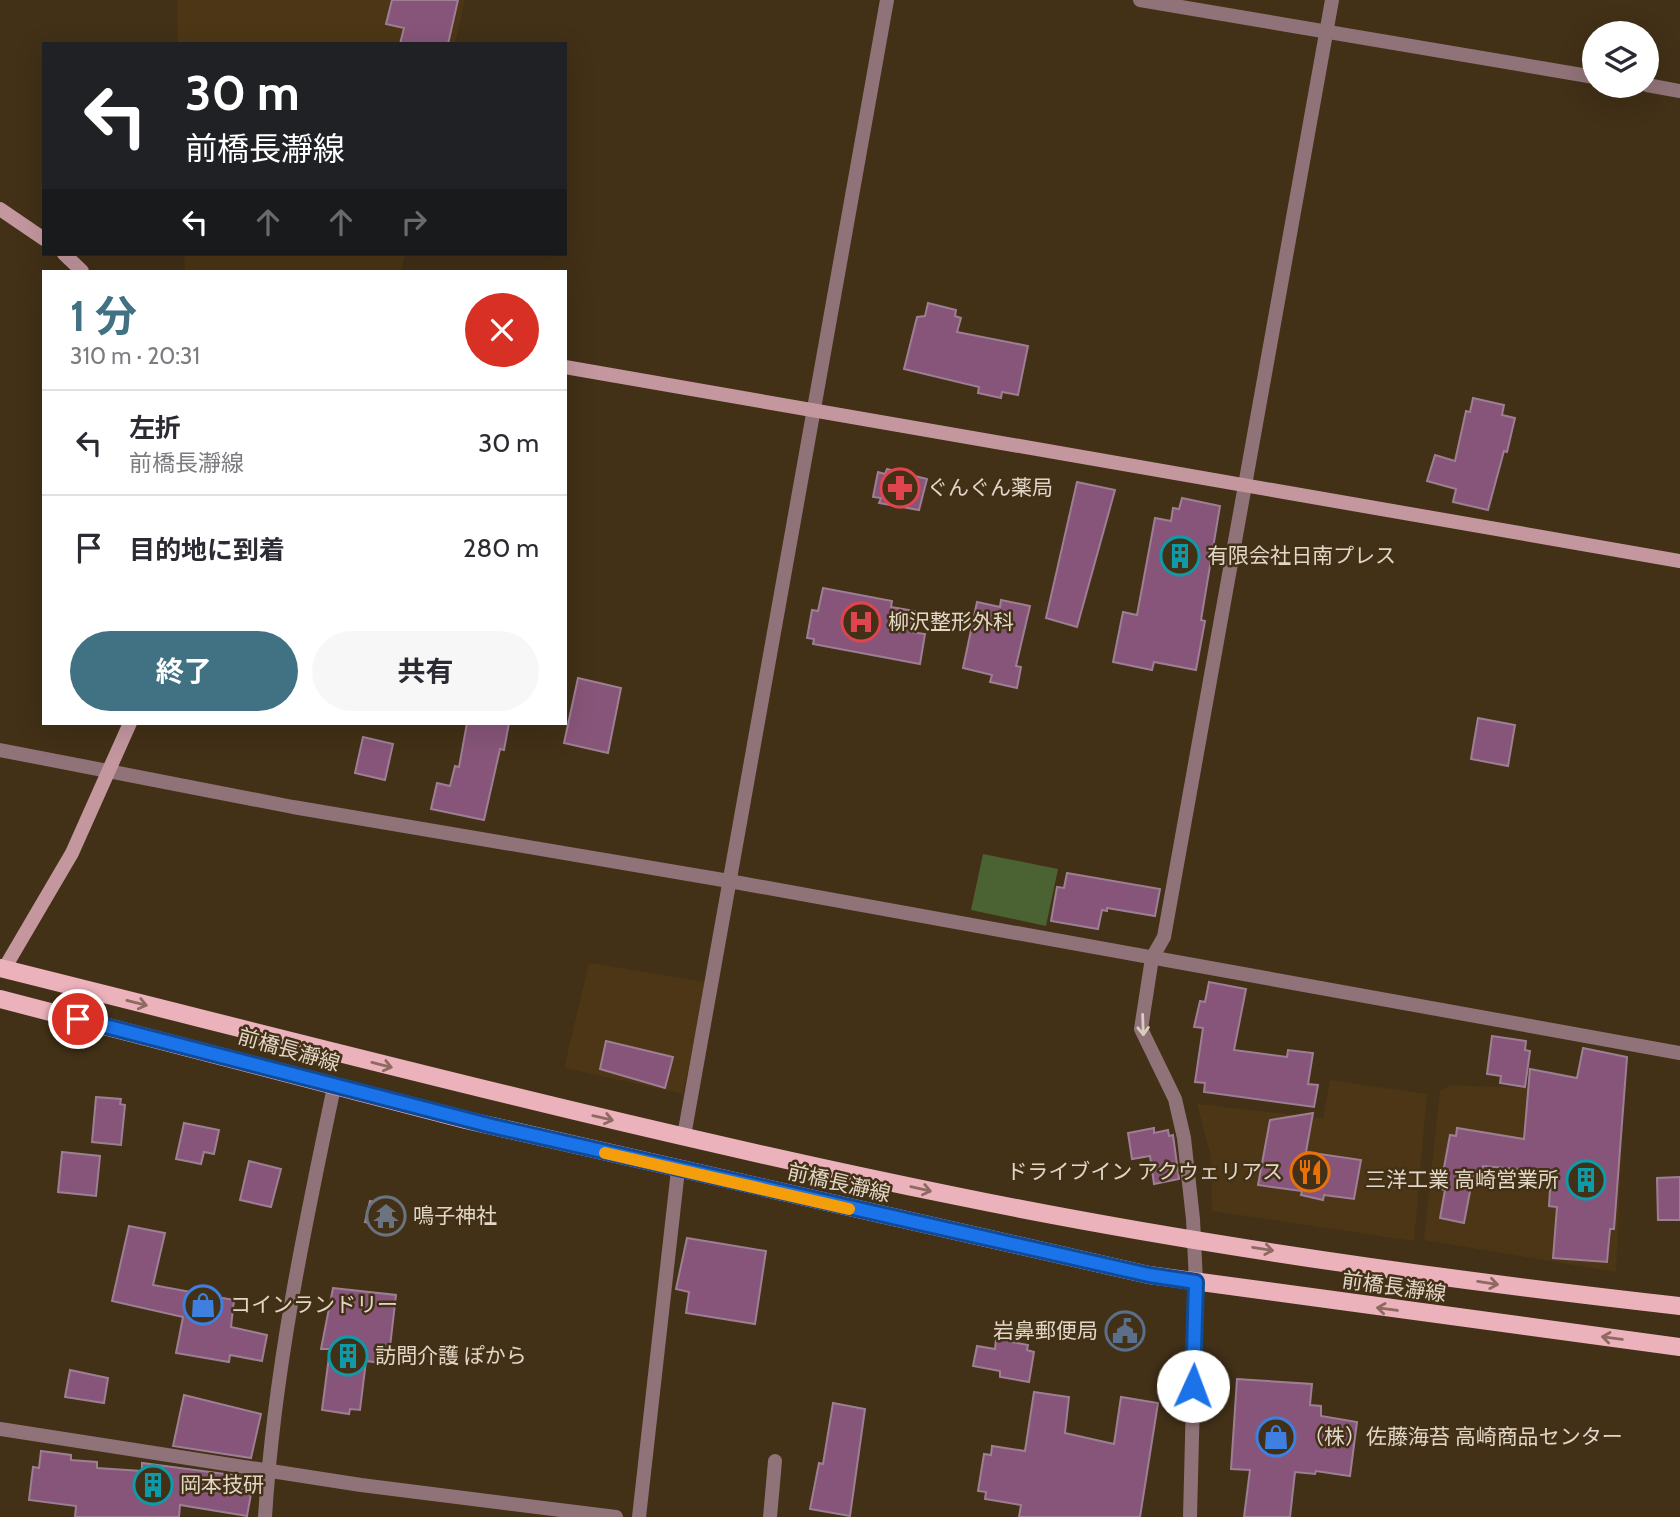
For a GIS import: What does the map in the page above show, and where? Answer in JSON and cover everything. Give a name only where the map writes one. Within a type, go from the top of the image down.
[{"type":"main road","name":"前橋長瀞線","points":[[2,968],[429,1076],[957,1197],[1195,1239],[1532,1290],[1680,1306]]},
{"type":"main road","name":"前橋長瀞線","points":[[0,999],[334,1087],[678,1170],[1149,1275],[1680,1346]]},
{"type":"street","points":[[684,1136],[887,0]]},
{"type":"street","points":[[1140,0],[1582,75]]},
{"type":"street","points":[[1189,1517],[1195,1239],[1184,1138],[1175,1099],[1140,1029],[1152,958],[1164,937],[1332,0]]},
{"type":"street","points":[[1659,87],[1680,91]]},
{"type":"street","points":[[0,209],[42,238]]},
{"type":"street","points":[[66,256],[81,270]]},
{"type":"street","points":[[567,367],[1680,561]]},
{"type":"street","points":[[2,968],[72,853],[129,725]]},
{"type":"street","points":[[0,750],[293,807],[729,881],[1680,1053]]},
{"type":"street","points":[[265,1517],[268,1471],[298,1255],[334,1087]]},
{"type":"street","points":[[639,1517],[678,1170]]},
{"type":"street","points":[[0,1429],[268,1471],[616,1517]]},
{"type":"street","points":[[770,1517],[775,1461]]},
{"type":"shaded area","points":[[177,0],[465,0],[455,42],[178,42]]},
{"type":"shaded area","points":[[184,256],[405,256],[401,270],[185,270]]},
{"type":"shaded area","points":[[589,963],[706,982],[683,1094],[564,1068]]},
{"type":"shaded area","points":[[1330,1080],[1427,1094],[1414,1241],[1212,1211],[1210,1153],[1197,1104],[1323,1118]]},
{"type":"shaded area","points":[[1451,1085],[1624,1092],[1616,1272],[1424,1240],[1440,1091]]},
{"type":"green space","points":[[983,854],[1058,869],[1046,926],[971,910]]},
{"type":"building","points":[[392,0],[458,0],[448,42],[400,42],[404,28],[386,24]]},
{"type":"building","points":[[928,303],[956,310],[955,316],[961,318],[957,332],[1028,346],[1018,395],[1002,392],[1001,398],[978,393],[979,387],[904,369],[917,317],[925,316]]},
{"type":"building","points":[[1473,398],[1504,405],[1502,415],[1515,418],[1488,510],[1453,502],[1456,489],[1427,481],[1435,455],[1455,461],[1466,411],[1470,412]]},
{"type":"building","name":"ぐんぐん薬局","points":[[887,469],[927,479],[919,510],[879,503],[881,498],[873,497],[878,472],[885,474]]},
{"type":"building","points":[[1077,482],[1115,490],[1077,627],[1046,618]]},
{"type":"building","points":[[1182,498],[1220,506],[1201,620],[1205,621],[1196,670],[1154,662],[1152,670],[1113,662],[1123,612],[1137,615],[1155,518],[1171,521],[1173,508],[1179,509]]},
{"type":"building","name":"柳沢整形外科","points":[[823,588],[892,601],[891,607],[915,611],[911,632],[925,634],[920,664],[813,644],[814,639],[807,638],[812,610],[818,611]]},
{"type":"building","points":[[1001,600],[1030,606],[1016,666],[1021,667],[1017,688],[990,682],[992,675],[963,668],[977,602],[1000,607]]},
{"type":"building","points":[[578,678],[621,688],[608,753],[564,743]]},
{"type":"building","points":[[1478,718],[1515,725],[1508,766],[1471,759]]},
{"type":"building","points":[[467,725],[509,725],[504,750],[500,749],[484,820],[431,809],[437,783],[450,786],[455,766],[459,767]]},
{"type":"building","points":[[363,737],[393,744],[385,780],[355,773]]},
{"type":"building","points":[[1067,873],[1160,889],[1155,916],[1107,908],[1107,911],[1102,910],[1098,929],[1051,921],[1057,887],[1064,888]]},
{"type":"building","points":[[1209,982],[1246,989],[1234,1050],[1287,1057],[1288,1050],[1313,1053],[1308,1084],[1318,1085],[1314,1107],[1204,1092],[1205,1083],[1195,1082],[1203,1028],[1194,1027],[1200,1001],[1205,1002]]},
{"type":"building","points":[[1492,1036],[1526,1041],[1525,1050],[1530,1051],[1525,1087],[1500,1083],[1501,1076],[1487,1074]]},
{"type":"building","points":[[606,1041],[673,1057],[665,1088],[600,1069]]},
{"type":"building","name":"三洋工業 高崎営業所","points":[[1583,1048],[1627,1057],[1614,1229],[1610,1229],[1607,1262],[1553,1258],[1557,1207],[1549,1206],[1551,1172],[1483,1166],[1482,1176],[1476,1175],[1475,1181],[1472,1181],[1464,1223],[1440,1218],[1445,1190],[1440,1189],[1450,1135],[1456,1136],[1457,1128],[1524,1139],[1530,1069],[1577,1078]]},
{"type":"building","points":[[96,1097],[121,1099],[120,1104],[125,1105],[121,1145],[92,1142]]},
{"type":"building","name":"ドライブイン アクウェリアス","points":[[1313,1113],[1306,1152],[1361,1160],[1354,1199],[1324,1195],[1323,1200],[1301,1195],[1302,1191],[1258,1185],[1270,1120]]},
{"type":"building","points":[[184,1123],[219,1130],[214,1154],[204,1152],[201,1164],[176,1159]]},
{"type":"building","points":[[1154,1128],[1154,1133],[1168,1130],[1169,1136],[1173,1135],[1179,1179],[1154,1184],[1150,1156],[1132,1159],[1128,1133]]},
{"type":"building","points":[[62,1152],[100,1156],[96,1196],[58,1192]]},
{"type":"building","points":[[249,1161],[281,1169],[271,1207],[240,1200]]},
{"type":"building","points":[[1680,1177],[1680,1220],[1658,1220],[1657,1178]]},
{"type":"building","name":"鳴子神社","points":[[370,1201],[392,1206],[386,1228],[365,1222]]},
{"type":"building","points":[[129,1226],[165,1233],[153,1285],[234,1300],[231,1327],[267,1335],[262,1361],[230,1355],[229,1362],[176,1353],[183,1317],[112,1301]]},
{"type":"building","points":[[687,1238],[766,1251],[755,1324],[686,1313],[689,1292],[676,1289]]},
{"type":"building","name":"訪問介護 ぽから","points":[[333,1288],[396,1295],[388,1364],[366,1361],[360,1410],[350,1409],[349,1414],[322,1410],[330,1349],[321,1349]]},
{"type":"building","points":[[996,1339],[1028,1345],[1027,1350],[1034,1352],[1029,1382],[1000,1377],[1000,1371],[973,1366],[977,1346],[995,1349]]},
{"type":"building","points":[[70,1370],[108,1378],[104,1403],[65,1397]]},
{"type":"building","name":"（株）佐藤海苔 高崎商品センター","points":[[1237,1379],[1312,1384],[1310,1405],[1321,1406],[1321,1416],[1357,1422],[1350,1476],[1316,1471],[1315,1474],[1295,1472],[1290,1517],[1244,1517],[1250,1470],[1231,1469]]},
{"type":"building","points":[[1034,1392],[1069,1397],[1065,1433],[1114,1444],[1121,1397],[1158,1403],[1140,1517],[1019,1517],[1021,1505],[985,1499],[986,1492],[978,1491],[984,1454],[991,1455],[992,1446],[1025,1451]]},
{"type":"building","points":[[184,1395],[261,1414],[251,1458],[173,1446]]},
{"type":"building","points":[[833,1403],[865,1409],[850,1516],[810,1509],[819,1463],[823,1464]]},
{"type":"building","points":[[41,1451],[71,1455],[71,1460],[97,1462],[97,1468],[142,1471],[142,1463],[248,1477],[247,1482],[253,1483],[247,1516],[180,1505],[179,1517],[75,1517],[76,1506],[29,1500],[33,1467],[39,1468]]},
{"type":"slow traffic","points":[[605,1153],[849,1209]]},
{"type":"place","name":"ぐんぐん薬局","points":[[900,488]]},
{"type":"place","name":"有限会社日南プレス","points":[[1180,556]]},
{"type":"place","name":"柳沢整形外科","points":[[861,622]]},
{"type":"place","name":"ドライブイン アクウェリアス","points":[[1310,1172]]},
{"type":"place","name":"三洋工業 高崎営業所","points":[[1586,1180]]},
{"type":"place","name":"鳴子神社","points":[[386,1216]]},
{"type":"place","name":"コインランドリー","points":[[203,1305]]},
{"type":"place","name":"岩鼻郵便局","points":[[1125,1331]]},
{"type":"place","name":"訪問介護 ぽから","points":[[348,1356]]},
{"type":"place","name":"（株）佐藤海苔 高崎商品センター","points":[[1276,1437]]},
{"type":"place","name":"岡本技研","points":[[153,1485]]},
{"type":"route","points":[[78,1019],[334,1087],[678,1170],[971,1237],[1149,1275],[1196,1282],[1193,1386]]}]
